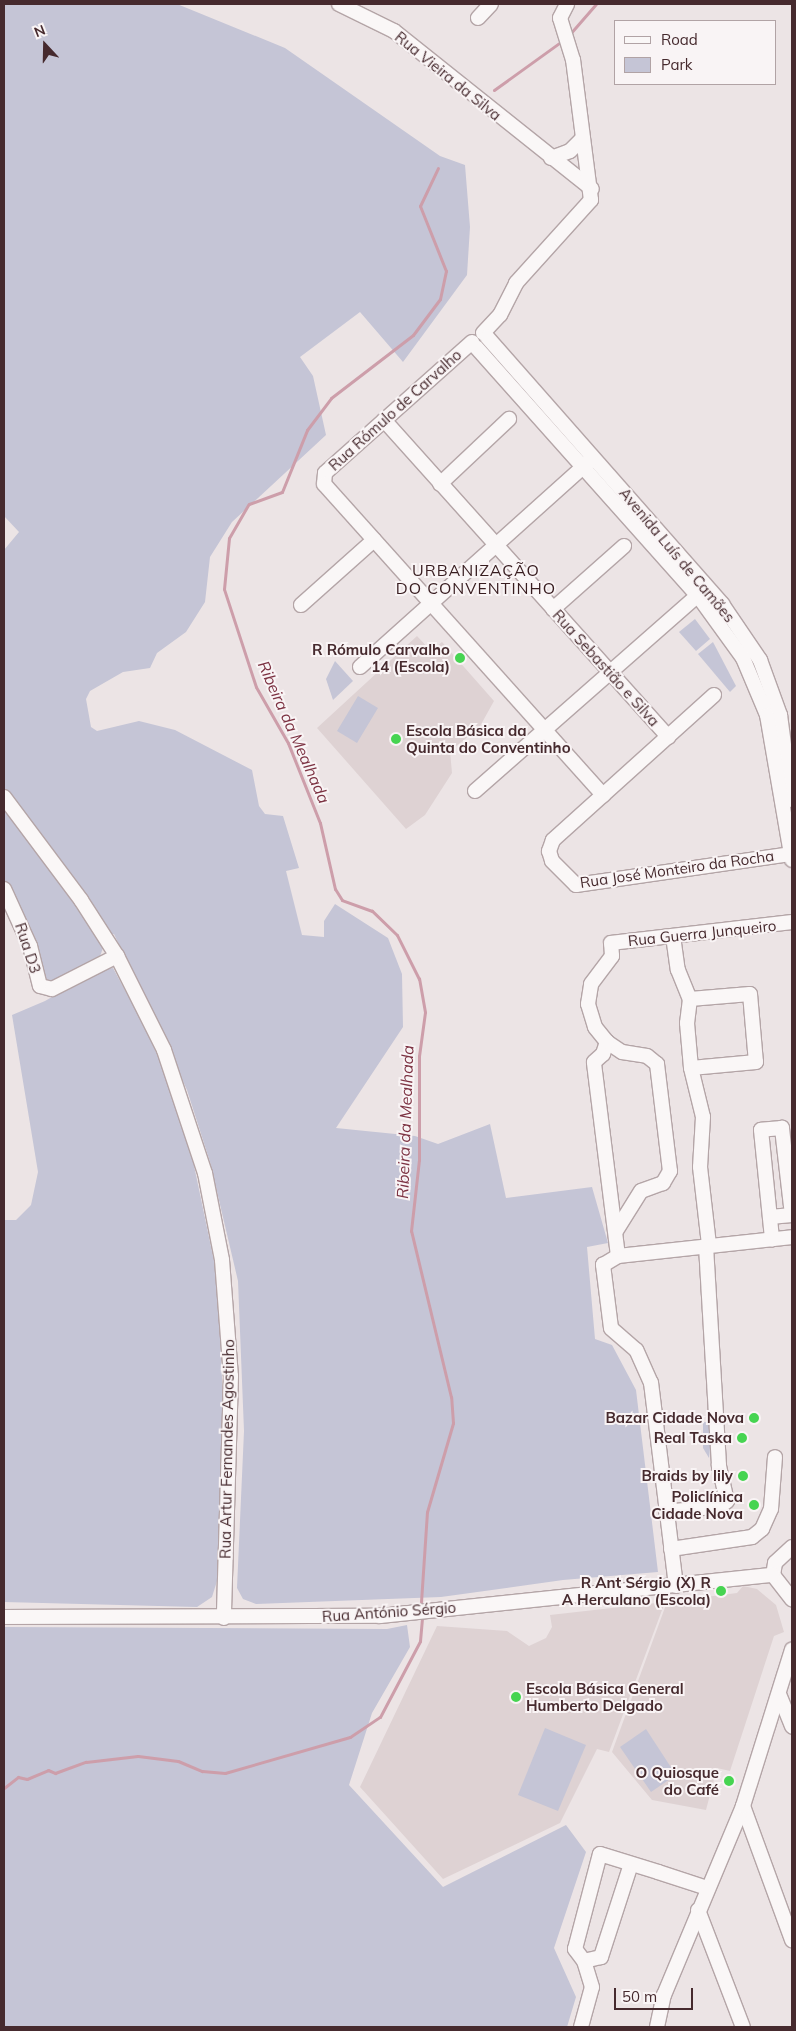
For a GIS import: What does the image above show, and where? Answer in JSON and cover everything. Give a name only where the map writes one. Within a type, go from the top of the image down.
[{"type":"street","name":"Rua Vieira da Silva","points":[[339,4],[394,31],[592,189]]},
{"type":"street","points":[[478,18],[491,4]]},
{"type":"street","points":[[567,4],[560,14],[570,44],[592,189]]},
{"type":"street","points":[[551,158],[570,151],[583,138]]},
{"type":"street","name":"Rua Rómulo de Carvalho","points":[[592,189],[588,206],[516,283],[500,315],[480,340],[384,420],[326,473],[324,484],[603,795]]},
{"type":"street","name":"Avenida Luís de Camões","points":[[480,340],[703,591],[743,658],[767,715],[786,811],[792,860]]},
{"type":"street","points":[[440,484],[510,419]]},
{"type":"street","name":"Rua Sebastião e Silva","points":[[384,420],[668,737]]},
{"type":"street","points":[[360,667],[589,462]]},
{"type":"street","points":[[301,605],[374,540]]},
{"type":"street","points":[[553,609],[624,546]]},
{"type":"street","points":[[475,791],[703,591]]},
{"type":"street","points":[[603,795],[714,695]]},
{"type":"street","name":"Rua José Monteiro da Rocha","points":[[603,795],[553,840],[549,851],[552,861],[576,886],[792,854]]},
{"type":"street","name":"Rua Artur Fernandes Agostinho","points":[[4,797],[81,900],[117,956],[164,1050],[190,1120],[222,1260],[231,1376],[224,1618]]},
{"type":"street","name":"Rua D3","points":[[4,889],[30,946],[40,986],[52,989],[117,956]]},
{"type":"street","name":"Rua Guerra Junqueiro","points":[[606,1042],[595,1027],[588,1004],[591,984],[612,956],[611,943],[792,922]]},
{"type":"street","points":[[666,1512],[721,1506],[727,1500],[719,1465],[707,1246],[700,1167],[703,1116],[691,1068],[687,1023],[690,999],[678,970],[673,936]]},
{"type":"street","points":[[690,999],[750,994],[756,1062],[691,1068]]},
{"type":"street","points":[[616,1231],[641,1192],[663,1183],[670,1170],[658,1064],[647,1056],[622,1052],[606,1042],[602,1054],[594,1062],[618,1256]]},
{"type":"street","points":[[770,1217],[792,1215],[782,1128],[761,1130],[772,1239]]},
{"type":"street","points":[[676,1586],[651,1384],[636,1350],[611,1328],[603,1265],[618,1256],[792,1237]]},
{"type":"street","points":[[671,1549],[752,1538],[762,1529],[771,1509],[775,1458]]},
{"type":"street","points":[[792,1548],[775,1563],[773,1575],[792,1599]]},
{"type":"street","name":"Rua António Sérgio","points":[[4,1617],[224,1618],[380,1616],[773,1575]]},
{"type":"street","points":[[657,2027],[664,1995],[707,1888],[743,1806],[792,1650]]},
{"type":"street","points":[[779,1694],[792,1725]]},
{"type":"street","points":[[743,1806],[792,1940]]},
{"type":"street","points":[[590,1996],[591,1980],[584,1961],[575,1949],[600,1854],[707,1888]]},
{"type":"street","points":[[580,2027],[590,1996],[600,1974],[601,1957],[631,1864]]},
{"type":"street","points":[[698,1910],[743,2027]]},
{"type":"street","points":[[584,1961],[601,1957]]},
{"type":"shaded area","name":"Escola Básica da Quinta do Conventinho","points":[[417,636],[431,651],[442,642],[494,701],[479,728],[450,751],[452,773],[425,815],[406,829],[317,728]]},
{"type":"shaded area","points":[[743,1586],[757,1589],[776,1605],[784,1632],[774,1636],[730,1771],[717,1768],[706,1810],[652,1800],[612,1752],[667,1602],[737,1593]]},
{"type":"shaded area","name":"Escola Básica General Humberto Delgado","points":[[665,1602],[609,1752],[597,1749],[560,1823],[443,1879],[360,1787],[437,1626],[507,1631],[529,1646],[546,1638],[552,1627],[550,1615]]},
{"type":"green space","points":[[4,4],[177,4],[285,48],[440,156],[465,165],[470,227],[467,275],[403,362],[360,312],[300,357],[313,376],[326,435],[232,522],[210,557],[205,602],[186,632],[157,653],[150,668],[123,672],[90,691],[86,699],[91,727],[97,731],[139,721],[175,730],[252,770],[259,806],[265,814],[283,816],[299,868],[286,871],[302,935],[324,937],[324,921],[335,904],[388,938],[402,974],[403,1027],[336,1128],[415,1136],[438,1144],[490,1124],[506,1198],[592,1187],[608,1243],[587,1247],[595,1339],[612,1345],[636,1390],[658,1572],[563,1580],[441,1597],[256,1604],[243,1599],[237,1588],[244,1431],[238,1281],[210,1162],[187,1090],[114,934],[99,941],[103,948],[99,959],[56,981],[47,980],[4,883],[4,550],[19,532],[4,516]]},
{"type":"green space","points":[[695,619],[710,639],[696,651],[679,632]]},
{"type":"green space","points":[[713,642],[736,686],[730,692],[698,654]]},
{"type":"green space","points":[[335,661],[353,681],[333,700],[326,679]]},
{"type":"green space","points":[[358,696],[378,708],[357,743],[337,731]]},
{"type":"green space","points":[[113,968],[145,1027],[169,1082],[192,1156],[218,1280],[223,1403],[217,1581],[212,1597],[197,1607],[4,1602],[4,1220],[16,1220],[31,1205],[38,1172],[12,1015],[45,1001],[101,969]]},
{"type":"green space","points":[[703,1422],[708,1422],[712,1430],[709,1458],[703,1448]]},
{"type":"green space","points":[[407,1625],[410,1647],[372,1713],[349,1785],[443,1887],[566,1825],[586,1852],[554,1948],[576,1997],[567,2027],[4,2027],[4,1627],[387,1629]]},
{"type":"green space","points":[[545,1728],[586,1745],[558,1811],[518,1795]]},
{"type":"green space","points":[[646,1729],[676,1775],[651,1792],[620,1747]]},
{"type":"waterway","name":"Ribeira da Mealhada","points":[[569,35],[596,4]]},
{"type":"waterway","name":"Ribeira da Mealhada","points":[[494,90],[562,41]]},
{"type":"waterway","name":"Ribeira da Mealhada","points":[[421,1602],[427,1512],[453,1423],[451,1397],[411,1231],[419,1160],[419,1056],[425,1012],[419,979],[397,935],[372,911],[342,900],[335,889],[320,823],[288,743],[256,687],[224,589],[229,538],[249,504],[282,492],[307,430],[331,398],[413,335],[440,299],[446,271],[420,206],[438,168]]},
{"type":"waterway","name":"Ribeira da Mealhada","points":[[4,1788],[18,1777],[27,1779],[48,1770],[55,1773],[86,1762],[138,1756],[178,1761],[202,1771],[225,1773],[350,1737],[380,1717],[420,1641],[422,1618]]},
{"type":"place","name":"R Rómulo Carvalho 14 (Escola)","points":[[460,658]]},
{"type":"place","name":"Escola Básica da Quinta do Conventinho","points":[[396,739]]},
{"type":"place","name":"Bazar Cidade Nova","points":[[754,1418]]},
{"type":"place","name":"Real Taska","points":[[742,1438]]},
{"type":"place","name":"Braids by lily","points":[[743,1476]]},
{"type":"place","name":"Policlínica Cidade Nova","points":[[754,1505]]},
{"type":"place","name":"R Ant Sérgio (X) R A Herculano (Escola)","points":[[721,1591]]},
{"type":"place","name":"Escola Básica General Humberto Delgado","points":[[516,1697]]},
{"type":"place","name":"O Quiosque do Café","points":[[729,1781]]},
{"type":"district","name":"URBANIZAÇÃO DO CONVENTINHO","points":[[476,579]]}]
